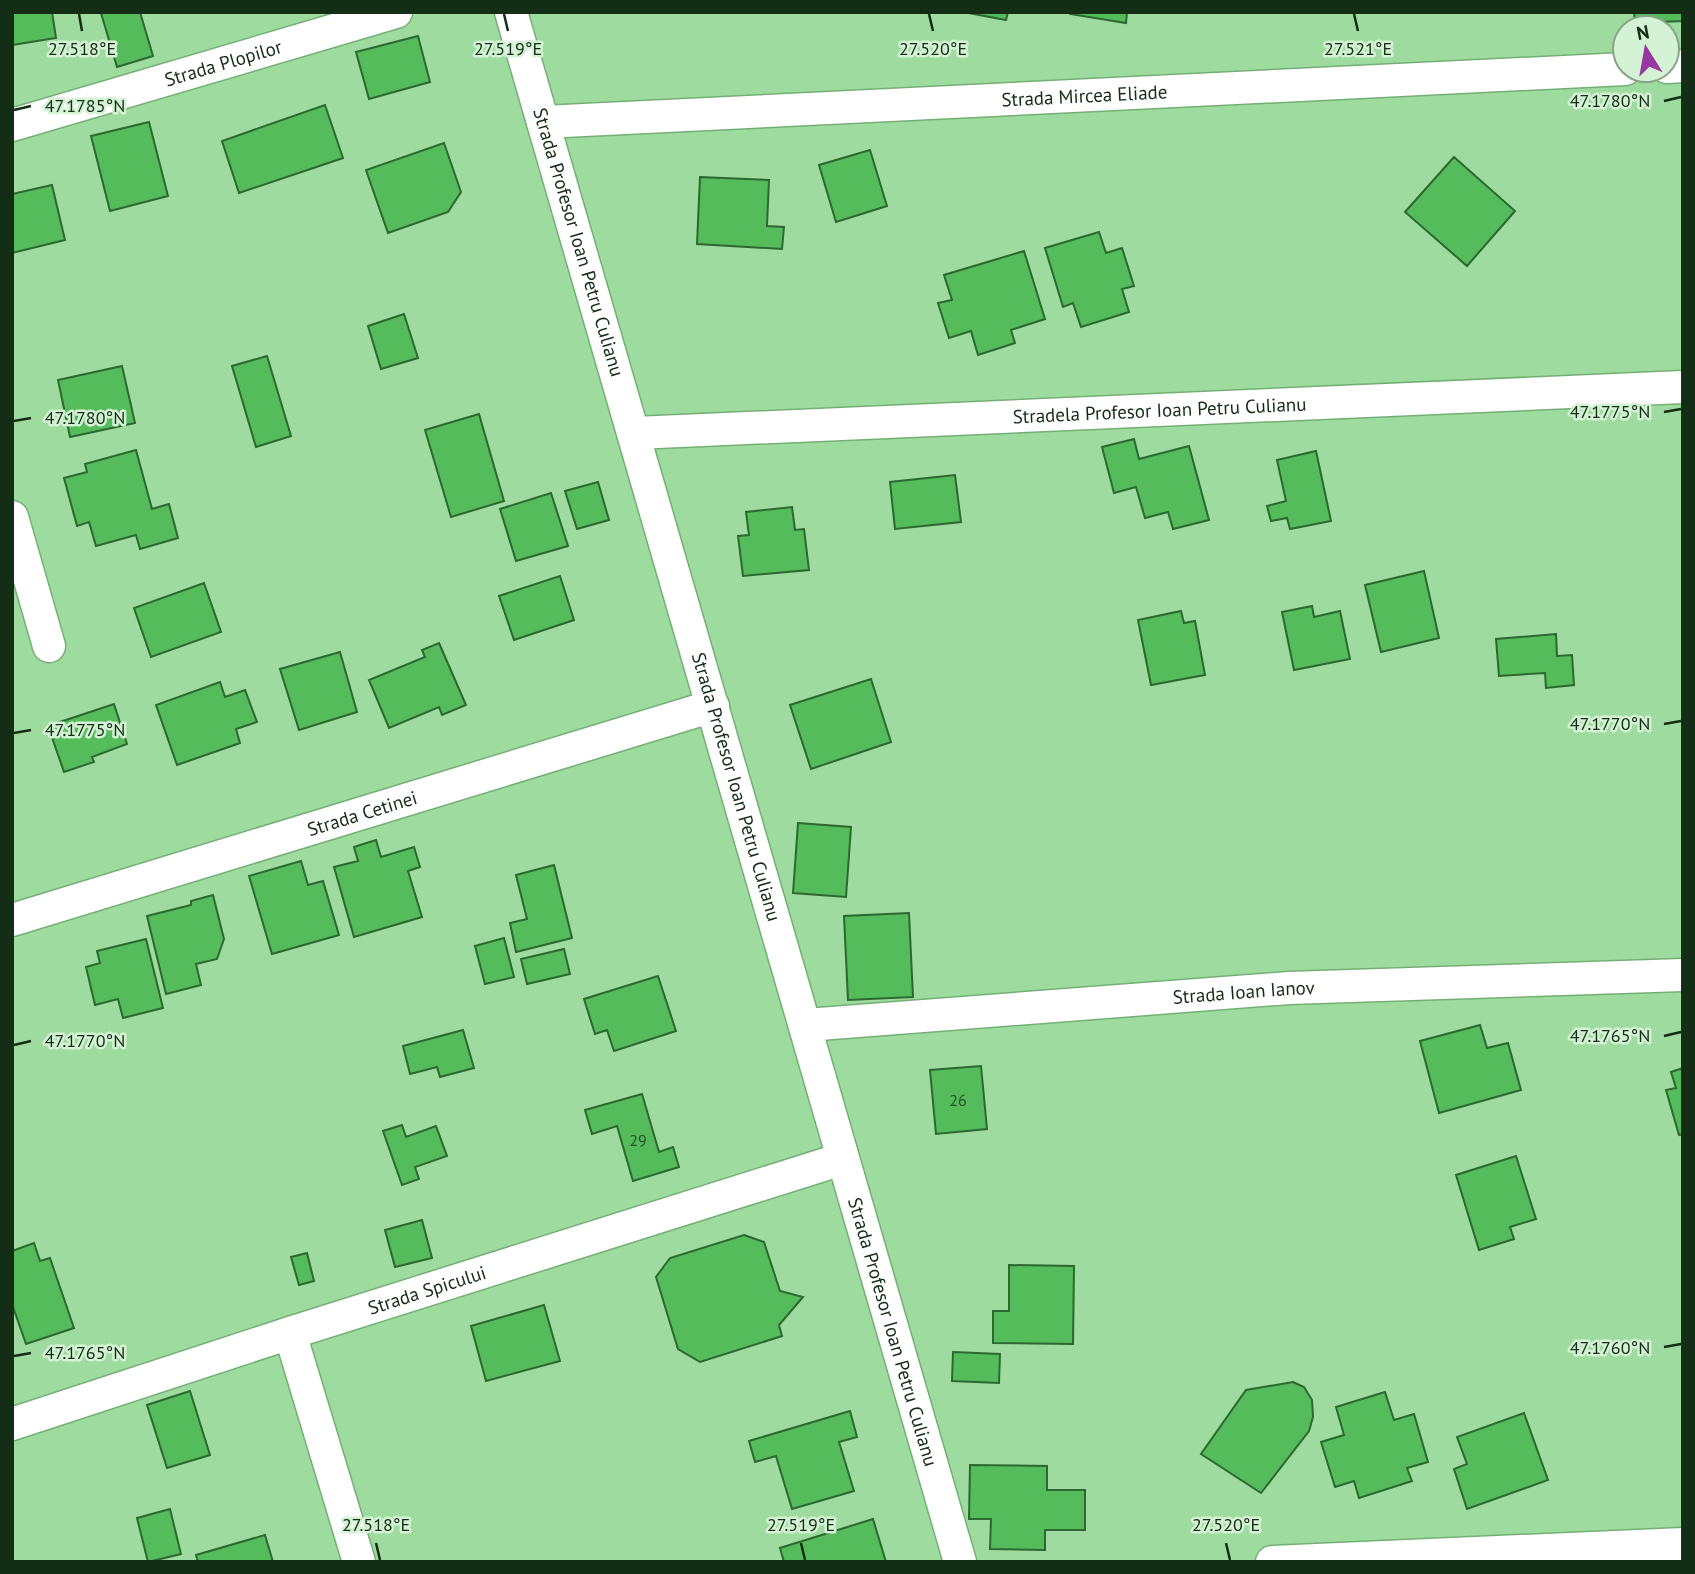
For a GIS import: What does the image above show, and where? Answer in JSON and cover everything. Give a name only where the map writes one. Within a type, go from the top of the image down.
[{"type":"street","name":"Strada Plopilor","points":[[12,125],[396,12]]},
{"type":"street","name":"Strada Profesor Ioan Petru Culianu","points":[[510,12],[635,433],[960,1562]]},
{"type":"street","name":"Strada Mircea Eliade","points":[[543,122],[1611,70]]},
{"type":"street","name":"Stradela Profesor Ioan Petru Culianu","points":[[635,433],[1683,387]]},
{"type":"street","points":[[12,517],[49,646]]},
{"type":"street","name":"Strada Cetinei","points":[[12,920],[713,706]]},
{"type":"street","name":"Strada Ioan Ianov","points":[[806,1025],[1289,988],[1683,975]]},
{"type":"street","name":"Strada Spicului","points":[[12,1424],[290,1333],[842,1159]]},
{"type":"street","points":[[290,1333],[359,1562]]},
{"type":"street","points":[[1272,1562],[1683,1544]]},
{"type":"building","points":[[12,12],[52,12],[56,38],[12,45]]},
{"type":"building","points":[[140,12],[153,56],[117,67],[101,13]]},
{"type":"building","points":[[963,12],[1008,12],[1006,20]]},
{"type":"building","points":[[1127,12],[1126,23],[1070,14]]},
{"type":"building","points":[[1683,12],[1683,21],[1681,14],[1634,14]]},
{"type":"building","points":[[418,36],[430,82],[369,99],[356,52]]},
{"type":"building","points":[[325,105],[343,158],[239,193],[222,141]]},
{"type":"building","points":[[149,122],[168,196],[110,211],[91,136]]},
{"type":"building","points":[[444,143],[461,192],[448,212],[388,233],[366,170]]},
{"type":"building","points":[[870,150],[887,206],[836,222],[819,165]]},
{"type":"building","points":[[1454,157],[1515,211],[1467,266],[1405,212]]},
{"type":"building","points":[[700,177],[769,180],[767,226],[784,227],[782,249],[697,244]]},
{"type":"building","points":[[52,185],[65,240],[12,253],[12,194]]},
{"type":"building","points":[[1099,232],[1106,253],[1122,248],[1134,286],[1122,289],[1129,312],[1081,327],[1073,303],[1063,307],[1045,248]]},
{"type":"building","points":[[1024,251],[1045,319],[1011,330],[1015,343],[978,355],[971,331],[949,338],[938,303],[952,300],[944,275]]},
{"type":"building","points":[[404,314],[418,358],[381,369],[368,326]]},
{"type":"building","points":[[267,356],[291,436],[256,447],[232,366]]},
{"type":"building","points":[[122,366],[135,423],[70,437],[58,380]]},
{"type":"building","points":[[479,414],[504,501],[451,517],[425,430]]},
{"type":"building","points":[[1134,439],[1139,459],[1189,446],[1209,520],[1173,529],[1168,512],[1145,518],[1136,487],[1114,493],[1102,447]]},
{"type":"building","points":[[136,450],[152,509],[169,504],[178,538],[140,549],[136,535],[96,546],[89,522],[77,526],[64,478],[87,472],[85,464]]},
{"type":"building","points":[[1316,451],[1331,521],[1290,529],[1287,518],[1271,521],[1267,506],[1286,501],[1277,460]]},
{"type":"building","points":[[955,475],[961,522],[895,529],[890,482]]},
{"type":"building","points":[[598,482],[609,520],[577,529],[565,491]]},
{"type":"building","points":[[551,493],[568,546],[516,561],[500,509]]},
{"type":"building","points":[[792,507],[795,530],[804,529],[809,570],[743,576],[738,536],[749,535],[746,512]]},
{"type":"building","points":[[1424,571],[1439,638],[1381,652],[1365,585]]},
{"type":"building","points":[[560,576],[574,620],[514,640],[499,596]]},
{"type":"building","points":[[204,583],[221,632],[151,657],[134,608]]},
{"type":"building","points":[[1312,606],[1314,617],[1340,611],[1350,659],[1294,670],[1282,612]]},
{"type":"building","points":[[1181,611],[1184,623],[1195,621],[1205,675],[1151,685],[1138,620]]},
{"type":"building","points":[[1556,634],[1557,656],[1572,655],[1574,685],[1546,688],[1545,673],[1499,676],[1496,639]]},
{"type":"building","points":[[439,643],[466,705],[442,715],[439,707],[389,728],[369,680],[425,657],[422,650]]},
{"type":"building","points":[[340,652],[357,712],[299,730],[280,669]]},
{"type":"building","points":[[871,679],[891,742],[811,769],[790,705]]},
{"type":"building","points":[[220,682],[225,697],[245,690],[257,722],[236,729],[240,743],[177,765],[156,705]]},
{"type":"building","points":[[114,704],[127,744],[92,757],[94,762],[64,772],[48,726]]},
{"type":"building","points":[[798,823],[851,827],[846,897],[793,893]]},
{"type":"building","points":[[376,840],[381,857],[414,847],[420,867],[408,871],[422,917],[354,937],[334,867],[358,861],[354,847]]},
{"type":"building","points":[[301,861],[308,885],[323,881],[339,935],[272,954],[249,876]]},
{"type":"building","points":[[554,865],[572,938],[516,952],[510,923],[527,919],[516,875]]},
{"type":"building","points":[[213,895],[224,939],[217,959],[196,964],[201,985],[166,994],[147,916],[191,905],[191,901]]},
{"type":"building","points":[[909,913],[913,997],[848,1000],[844,916]]},
{"type":"building","points":[[504,938],[514,977],[485,984],[475,946]]},
{"type":"building","points":[[146,939],[163,1008],[123,1018],[118,999],[95,1005],[86,967],[100,963],[97,951]]},
{"type":"building","points":[[564,949],[570,974],[527,984],[521,959]]},
{"type":"building","points":[[658,976],[676,1031],[614,1051],[607,1030],[595,1034],[584,999]]},
{"type":"building","points":[[1480,1025],[1487,1048],[1508,1043],[1521,1090],[1439,1113],[1420,1041]]},
{"type":"building","points":[[463,1030],[474,1068],[440,1077],[437,1067],[410,1074],[403,1046]]},
{"type":"building","points":[[981,1066],[987,1129],[936,1134],[930,1070]]},
{"type":"building","points":[[1683,1068],[1683,1134],[1679,1135],[1666,1090],[1676,1088],[1671,1072]]},
{"type":"building","points":[[642,1094],[659,1152],[673,1147],[679,1167],[633,1181],[617,1126],[592,1134],[585,1110]]},
{"type":"building","points":[[402,1125],[406,1137],[436,1126],[447,1156],[415,1167],[419,1179],[402,1185],[383,1131]]},
{"type":"building","points":[[1516,1156],[1536,1219],[1510,1227],[1514,1239],[1479,1250],[1456,1175]]},
{"type":"building","points":[[422,1220],[432,1258],[395,1267],[385,1230]]},
{"type":"building","points":[[744,1235],[764,1242],[780,1291],[803,1297],[779,1325],[782,1336],[700,1362],[678,1349],[656,1277],[670,1258]]},
{"type":"building","points":[[34,1243],[40,1261],[50,1258],[74,1328],[26,1344],[12,1304],[12,1251]]},
{"type":"building","points":[[307,1253],[314,1281],[299,1285],[291,1257]]},
{"type":"building","points":[[1009,1265],[1074,1266],[1073,1344],[993,1343],[993,1311],[1009,1311]]},
{"type":"building","points":[[544,1305],[560,1361],[486,1381],[471,1326]]},
{"type":"building","points":[[953,1352],[1000,1354],[999,1383],[952,1381]]},
{"type":"building","points":[[1293,1382],[1304,1387],[1312,1400],[1313,1417],[1309,1431],[1261,1493],[1201,1454],[1246,1390]]},
{"type":"building","points":[[190,1391],[210,1455],[167,1468],[147,1405]]},
{"type":"building","points":[[1385,1392],[1394,1420],[1414,1414],[1428,1462],[1407,1468],[1412,1481],[1359,1498],[1354,1481],[1335,1487],[1321,1442],[1344,1435],[1336,1407]]},
{"type":"building","points":[[850,1411],[857,1437],[839,1442],[854,1491],[792,1509],[776,1456],[755,1462],[749,1441]]},
{"type":"building","points":[[1524,1413],[1548,1480],[1467,1509],[1454,1469],[1467,1464],[1457,1437]]},
{"type":"building","points":[[970,1465],[1047,1466],[1047,1490],[1085,1490],[1085,1530],[1045,1530],[1045,1550],[990,1549],[991,1519],[969,1519]]},
{"type":"building","points":[[170,1509],[181,1554],[148,1562],[137,1518]]},
{"type":"building","points":[[873,1519],[886,1562],[784,1562],[780,1548]]},
{"type":"building","points":[[265,1535],[273,1562],[198,1562],[196,1555]]}]
